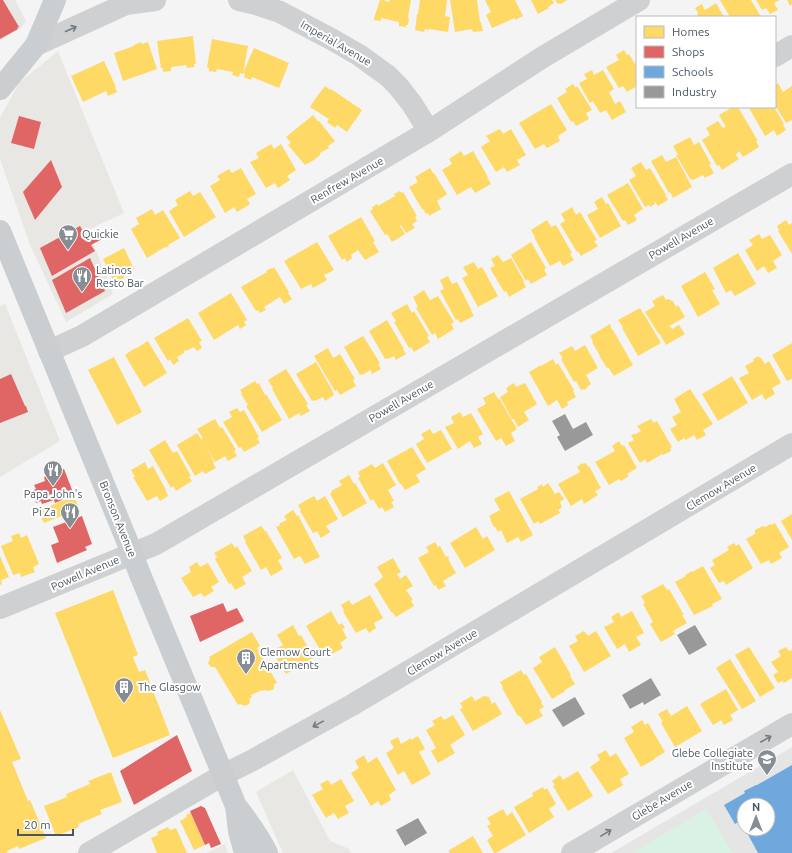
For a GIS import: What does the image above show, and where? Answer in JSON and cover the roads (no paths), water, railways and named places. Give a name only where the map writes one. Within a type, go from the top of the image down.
[{"type":"main road","points":[[0,89],[36,45],[55,0]]},
{"type":"main road","points":[[0,66],[36,45]]},
{"type":"main road","name":"Bronson Avenue","points":[[0,231],[236,806],[240,835],[245,853]]},
{"type":"main road","name":"Bronson Avenue","points":[[236,806],[255,831],[267,853]]},
{"type":"street","points":[[104,0],[126,4],[155,0]]},
{"type":"street","name":"Imperial Avenue","points":[[239,0],[280,12],[359,55],[388,76],[398,86],[412,104],[429,131]]},
{"type":"street","name":"Renfrew Avenue","points":[[49,351],[82,336],[429,131],[543,58],[639,0]]},
{"type":"street","points":[[36,45],[126,4]]},
{"type":"street","points":[[776,55],[792,46]]},
{"type":"street","name":"Powell Avenue","points":[[0,608],[156,544],[792,174]]},
{"type":"street","name":"Clemow Avenue","points":[[89,853],[223,775],[352,706],[792,444]]},
{"type":"street","name":"Glebe Avenue","points":[[572,853],[792,724]]},
{"type":"place","name":"Quickie","points":[[68,251]]},
{"type":"place","name":"Latinos Resto Bar","points":[[82,293]]},
{"type":"place","name":"Papa John's","points":[[53,487]]},
{"type":"place","name":"Pi Za","points":[[70,529]]},
{"type":"place","name":"Clemow Court Apartments","points":[[246,675]]},
{"type":"place","name":"The Glasgow","points":[[124,704]]},
{"type":"place","name":"Glebe Collegiate Institute","points":[[767,776]]}]
